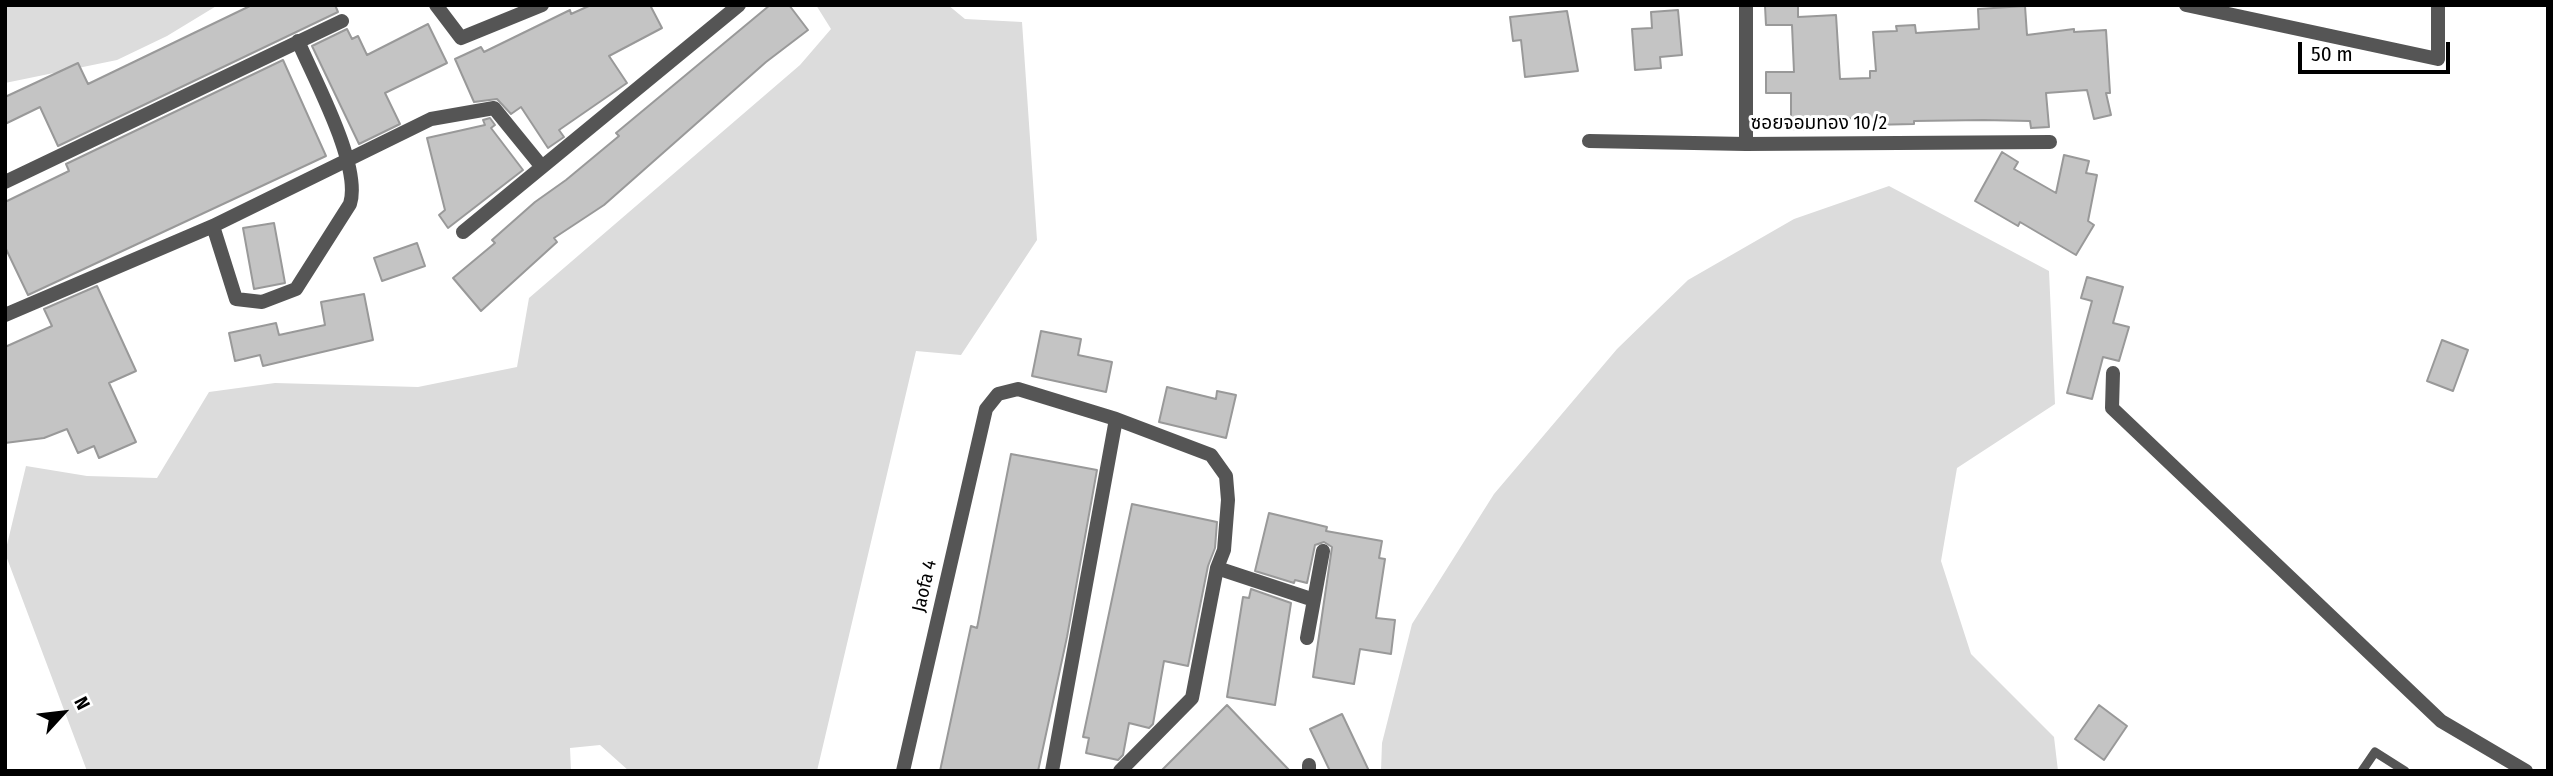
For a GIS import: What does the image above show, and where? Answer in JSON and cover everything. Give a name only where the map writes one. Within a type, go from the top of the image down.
[{"type":"street","points":[[436,5],[461,38],[542,5]]},
{"type":"street","points":[[463,232],[739,5]]},
{"type":"street","points":[[1746,5],[1746,144]]},
{"type":"street","points":[[2186,5],[2438,59],[2438,5]]},
{"type":"street","points":[[5,182],[342,21]]},
{"type":"street","points":[[213,226],[236,299],[262,302],[296,289],[350,204],[354,190],[348,159],[298,41]]},
{"type":"street","points":[[6,314],[213,226],[431,119],[495,108],[542,167]]},
{"type":"street","name":"ซอยจอมทอง 10/2","points":[[1589,141],[1746,144],[2050,142]]},
{"type":"street","points":[[2113,373],[2112,408],[2441,721],[2526,771]]},
{"type":"street","name":"Jaofa 4","points":[[903,771],[986,409],[998,394],[1018,388],[1116,419]]},
{"type":"street","points":[[1052,771],[1116,419],[1212,455],[1226,476],[1224,550],[1217,568],[1192,698],[1120,771]]},
{"type":"street","points":[[1307,638],[1323,551]]},
{"type":"street","points":[[1217,568],[1314,600]]},
{"type":"lane","points":[[2362,771],[2375,752],[2404,771]]},
{"type":"shaded area","points":[[5,5],[218,5],[167,36],[117,60],[5,83]]},
{"type":"shaded area","points":[[816,5],[948,5],[965,19],[1022,22],[1037,240],[961,355],[916,351],[817,771],[629,771],[600,745],[570,748],[571,771],[87,771],[5,553],[26,466],[87,476],[157,478],[209,392],[275,383],[418,387],[517,367],[529,298],[800,65],[831,29]]},
{"type":"shaded area","points":[[1889,186],[2049,271],[2055,404],[1957,468],[1941,561],[1971,654],[2054,737],[2058,771],[1381,771],[1382,743],[1412,624],[1494,494],[1617,349],[1688,280],[1794,219]]},
{"type":"building","points":[[252,5],[335,5],[338,12],[58,146],[40,107],[5,124],[5,97],[78,63],[88,84]]},
{"type":"building","points":[[591,5],[650,5],[662,28],[609,56],[627,83],[559,130],[564,137],[548,148],[521,107],[511,114],[497,99],[474,102],[455,59],[481,47],[484,52],[570,10],[571,14]]},
{"type":"building","points":[[770,5],[789,5],[808,30],[766,62],[604,205],[554,238],[557,242],[481,311],[453,278],[495,243],[492,240],[535,202],[619,136],[616,133]]},
{"type":"building","points":[[1798,5],[1798,17],[1836,15],[1840,79],[1870,78],[1870,71],[1876,71],[1873,32],[1897,31],[1896,26],[1915,25],[1916,33],[1979,29],[1978,9],[2025,6],[2027,35],[2074,29],[2074,32],[2106,30],[2110,93],[2106,93],[2111,115],[2094,119],[2087,90],[2046,93],[2049,127],[2031,128],[2030,121],[1983,120],[1869,125],[1869,118],[1816,119],[1816,130],[1791,129],[1791,93],[1766,93],[1766,72],[1794,72],[1792,25],[1766,25],[1765,6]]},
{"type":"building","points":[[1678,10],[1682,55],[1660,57],[1661,68],[1635,70],[1632,29],[1652,28],[1651,12]]},
{"type":"building","points":[[1567,11],[1578,71],[1525,77],[1521,40],[1513,41],[1510,17]]},
{"type":"building","points":[[428,24],[447,63],[385,93],[400,124],[359,144],[312,46],[347,29],[352,39],[358,36],[367,55]]},
{"type":"building","points":[[283,60],[326,156],[28,295],[5,247],[5,202],[69,171],[66,164]]},
{"type":"building","points":[[490,118],[495,125],[491,128],[523,170],[448,228],[439,215],[445,210],[427,138],[485,125],[483,120]]},
{"type":"building","points":[[2002,152],[2018,162],[2014,169],[2056,193],[2064,155],[2089,161],[2086,173],[2097,175],[2088,221],[2094,225],[2076,255],[2020,222],[2018,226],[1975,201]]},
{"type":"building","points":[[274,223],[285,283],[254,289],[243,228]]},
{"type":"building","points":[[417,243],[425,266],[382,281],[374,258]]},
{"type":"building","points":[[2087,277],[2123,287],[2113,323],[2129,327],[2119,361],[2103,357],[2092,399],[2067,393],[2092,301],[2081,298]]},
{"type":"building","points":[[97,286],[136,371],[109,383],[136,442],[99,458],[94,446],[78,453],[67,429],[44,438],[5,443],[5,347],[52,326],[44,309]]},
{"type":"building","points":[[364,294],[373,340],[263,366],[260,355],[235,361],[229,333],[276,323],[279,335],[325,325],[321,302]]},
{"type":"building","points":[[1041,331],[1081,339],[1078,355],[1112,362],[1106,392],[1032,376]]},
{"type":"building","points":[[2442,340],[2468,350],[2453,391],[2427,381]]},
{"type":"building","points":[[1167,387],[1216,399],[1217,391],[1236,395],[1226,438],[1159,422]]},
{"type":"building","points":[[1011,454],[1097,470],[1067,637],[1038,771],[940,771],[971,626],[977,628]]},
{"type":"building","points":[[1132,504],[1217,522],[1215,548],[1208,566],[1188,666],[1164,661],[1153,724],[1149,728],[1129,723],[1123,755],[1118,760],[1086,753],[1089,738],[1083,737]]},
{"type":"building","points":[[1269,513],[1327,527],[1326,531],[1382,541],[1379,558],[1385,559],[1376,618],[1395,620],[1391,654],[1360,649],[1354,684],[1313,677],[1332,547],[1324,542],[1315,545],[1307,583],[1295,580],[1294,583],[1255,571]]},
{"type":"building","points":[[1251,589],[1291,603],[1275,705],[1227,697],[1243,597],[1249,598]]},
{"type":"building","points":[[1227,705],[1290,771],[1161,771]]},
{"type":"building","points":[[2099,705],[2127,726],[2104,760],[2075,739]]},
{"type":"building","points":[[1342,714],[1369,771],[1330,771],[1310,729]]}]
